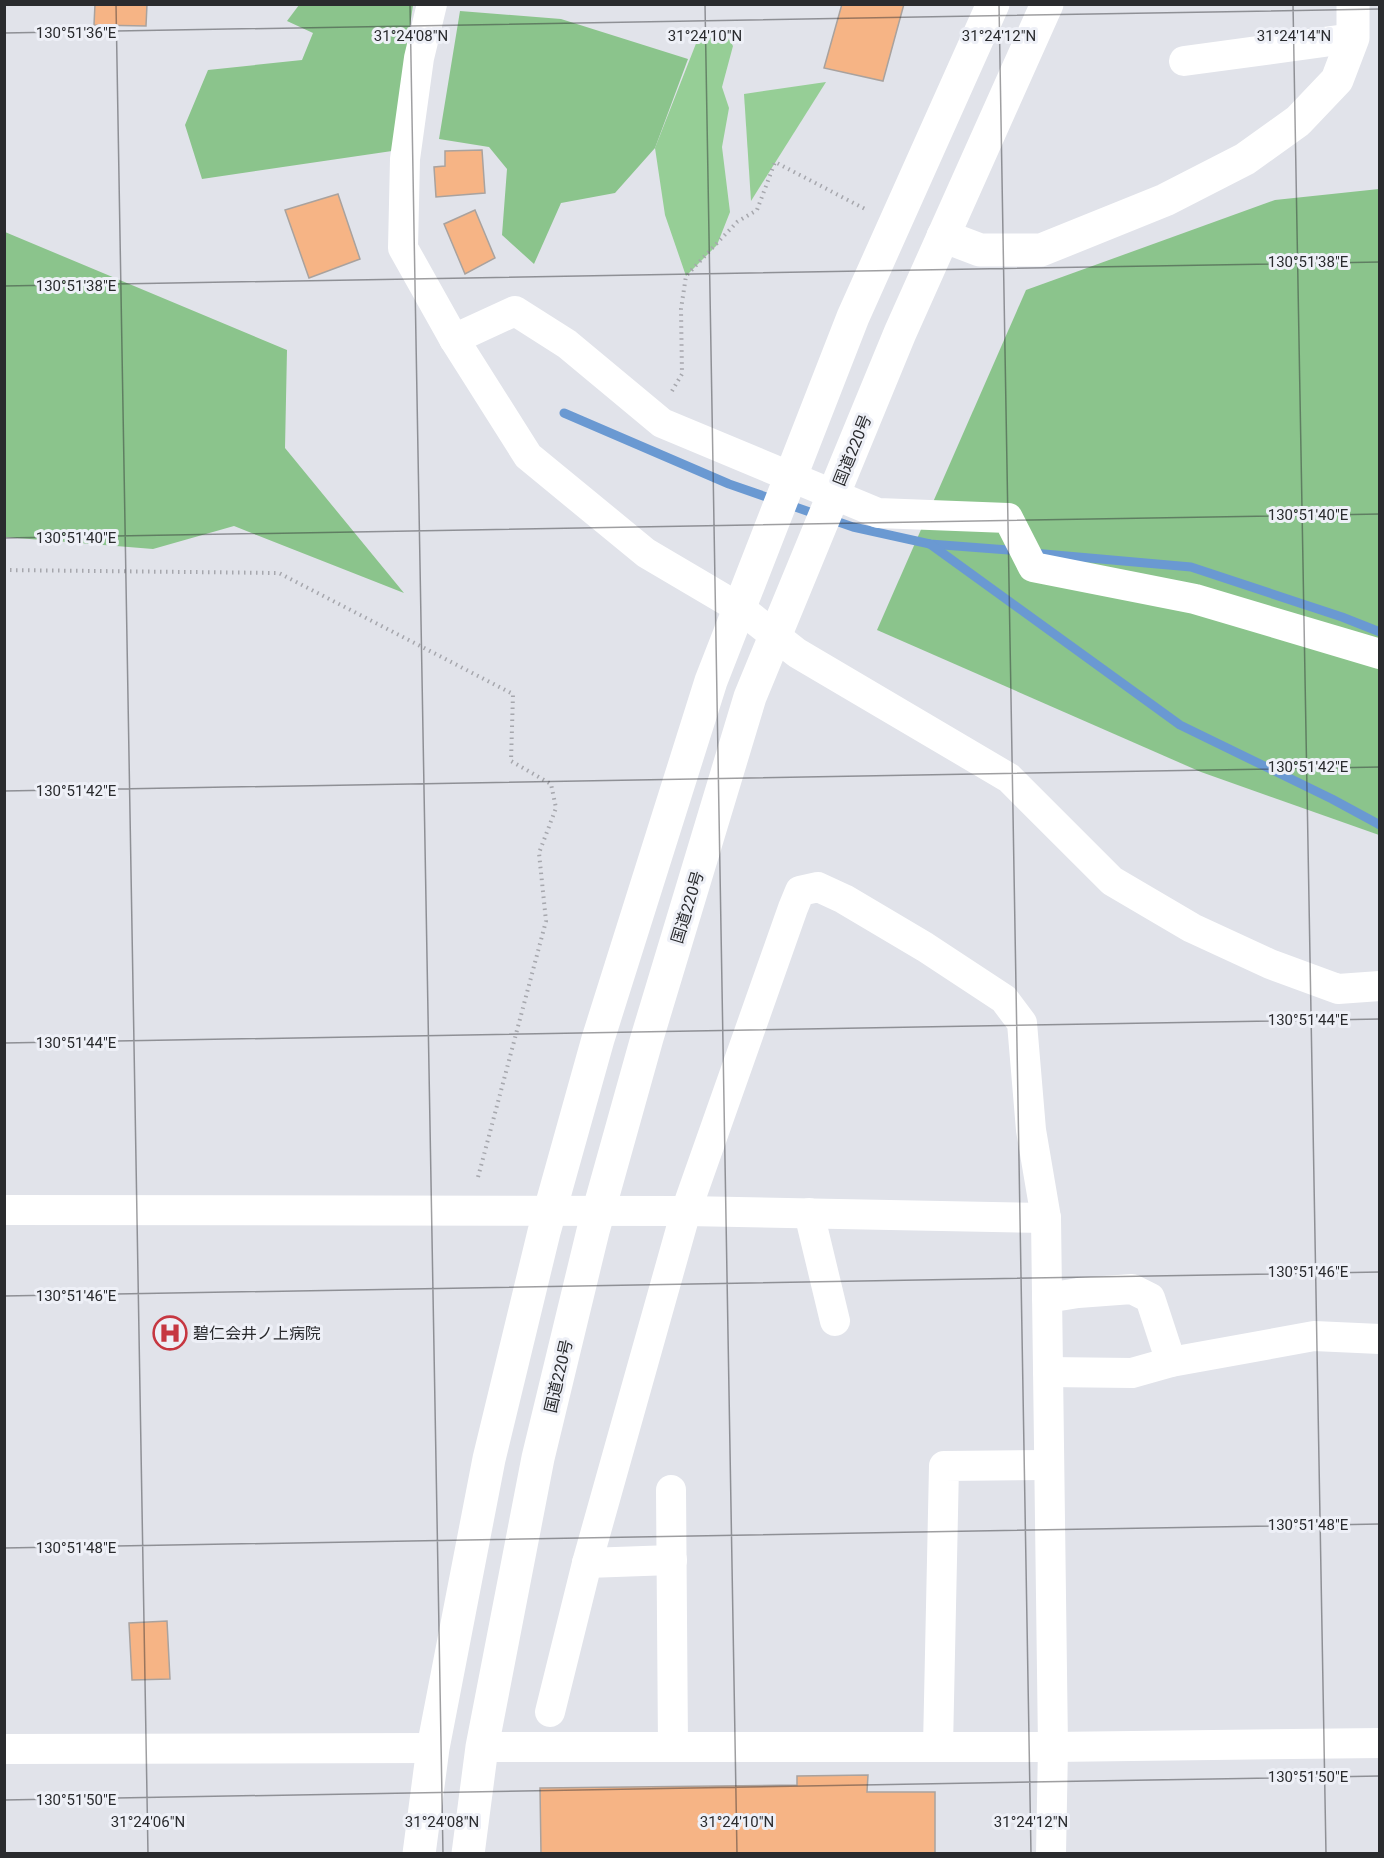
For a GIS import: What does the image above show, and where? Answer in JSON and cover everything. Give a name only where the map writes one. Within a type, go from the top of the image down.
[{"type":"main road","points":[[419,1854],[433,1748],[489,1459],[544,1232],[598,1039],[711,681],[853,317],[993,4]]},
{"type":"main road","name":"国道220号","points":[[468,1854],[482,1747],[538,1458],[593,1231],[647,1038],[750,698],[900,333],[1047,4]]},
{"type":"main road","points":[[943,236],[980,250],[1041,250],[1166,200],[1245,159],[1298,121],[1336,80],[1353,38],[1353,4]]},
{"type":"street","points":[[432,4],[419,58],[405,159],[404,248],[454,339],[528,456],[646,553],[741,609],[797,653],[1009,778],[1112,881],[1192,928],[1270,964],[1338,989],[1380,986]]},
{"type":"street","points":[[1184,61],[1353,38]]},
{"type":"street","points":[[454,339],[515,311],[567,344],[662,423],[878,513],[1008,519],[1032,567],[1195,599],[1380,654]]},
{"type":"street","points":[[550,1712],[587,1563],[686,1211],[793,908],[800,891],[818,887],[844,899],[935,953],[1004,999],[1022,1023],[1031,1130],[1046,1218],[1053,1747],[1051,1854]]},
{"type":"street","points":[[4,1210],[686,1211],[1046,1218]]},
{"type":"street","points":[[809,1214],[835,1321]]},
{"type":"street","points":[[1047,1298],[1077,1293],[1132,1289],[1150,1298],[1171,1362]]},
{"type":"street","points":[[1048,1371],[1132,1373],[1171,1362],[1314,1336],[1380,1339]]},
{"type":"street","points":[[938,1747],[944,1466],[1049,1465]]},
{"type":"street","points":[[671,1490],[673,1747]]},
{"type":"street","points":[[587,1563],[672,1560]]},
{"type":"street","points":[[482,1747],[1053,1747],[1380,1743]]},
{"type":"street","points":[[4,1749],[433,1748]]},
{"type":"path","points":[[633,399],[657,396],[672,391],[682,374],[681,309],[686,276],[737,222],[757,210],[775,162],[868,211]]},
{"type":"path","points":[[4,570],[279,573],[513,694],[511,761],[550,784],[556,808],[539,853],[546,921],[470,1211]]},
{"type":"green space","points":[[299,5],[413,5],[392,151],[202,179],[185,125],[208,70],[302,60],[313,33],[287,21]]},
{"type":"green space","points":[[460,11],[561,19],[688,59],[655,148],[615,193],[561,203],[534,264],[502,235],[507,169],[489,147],[439,139]]},
{"type":"green space","points":[[726,34],[733,46],[722,87],[729,108],[722,147],[730,212],[717,245],[686,276],[665,215],[655,148],[697,41]]},
{"type":"green space","points":[[826,82],[751,201],[744,94]]},
{"type":"green space","points":[[1379,189],[1379,835],[1201,772],[877,630],[1026,290],[1275,200]]},
{"type":"green space","points":[[5,232],[287,350],[285,448],[404,593],[234,526],[153,549],[5,537]]},
{"type":"building","points":[[95,4],[147,4],[146,26],[94,25]]},
{"type":"building","points":[[842,4],[904,4],[883,81],[824,68]]},
{"type":"building","points":[[482,150],[485,193],[436,197],[434,167],[445,166],[445,151]]},
{"type":"building","points":[[338,194],[360,259],[309,278],[285,210]]},
{"type":"building","points":[[475,210],[495,258],[465,274],[444,224]]},
{"type":"building","points":[[167,1621],[170,1679],[132,1680],[129,1623]]},
{"type":"building","points":[[868,1775],[867,1792],[935,1792],[935,1854],[541,1854],[540,1788],[797,1785],[797,1776]]},
{"type":"waterway","points":[[564,413],[729,484],[853,527],[930,544],[1020,551]]},
{"type":"waterway","points":[[930,544],[1180,725],[1380,825]]},
{"type":"waterway","points":[[1033,553],[1191,567],[1342,617],[1380,632]]},
{"type":"place","name":"碧仁会井ノ上病院","points":[[170,1333]]}]
